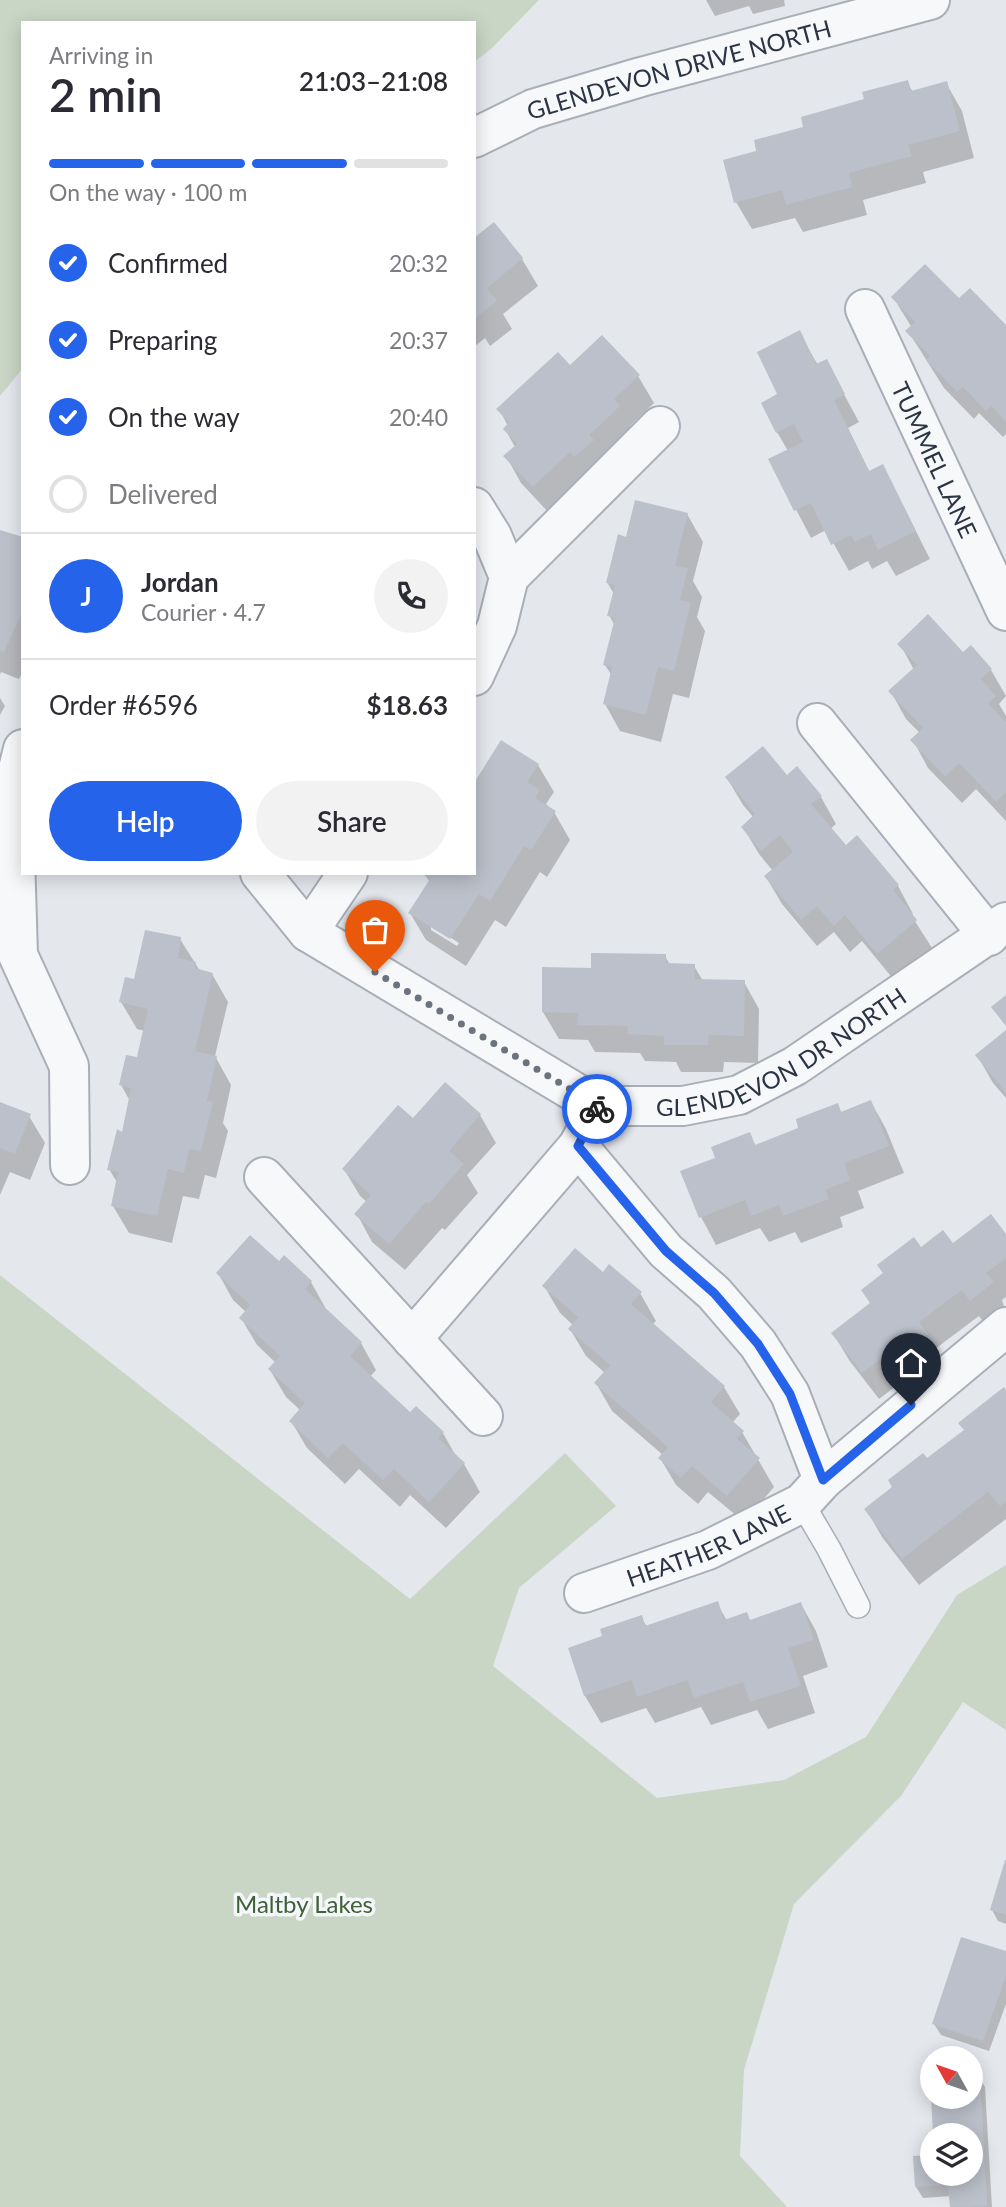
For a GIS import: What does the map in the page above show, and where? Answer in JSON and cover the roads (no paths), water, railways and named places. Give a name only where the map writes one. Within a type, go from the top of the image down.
[{"type":"street","name":"GLENDEVON DRIVE NORTH","points":[[476,137],[533,109],[641,77],[930,0]]},
{"type":"street","name":"TUMMEL LANE","points":[[865,309],[1006,611]]},
{"type":"street","points":[[476,672],[497,626],[509,577],[660,426]]},
{"type":"street","points":[[476,509],[492,536],[509,577]]},
{"type":"street","points":[[817,723],[997,929]]},
{"type":"street","points":[[21,757],[13,789],[9,953],[69,1066],[70,1165]]},
{"type":"street","points":[[262,875],[308,932],[598,1106],[578,1146],[412,1339]]},
{"type":"street","points":[[308,932],[347,875]]},
{"type":"street","name":"GLENDEVON DR NORTH","points":[[598,1106],[683,1105],[739,1095],[795,1066],[997,929]]},
{"type":"street","points":[[578,1146],[666,1251],[714,1293],[758,1344],[790,1394],[813,1491]]},
{"type":"street","points":[[264,1177],[483,1416]]},
{"type":"street","name":"HEATHER LANE","points":[[584,1593],[708,1550],[813,1491],[1006,1327]]},
{"type":"lane","points":[[813,1491],[829,1549],[858,1606]]},
{"type":"park label","name":"Maltby Lakes","points":[[304,1903]]}]
